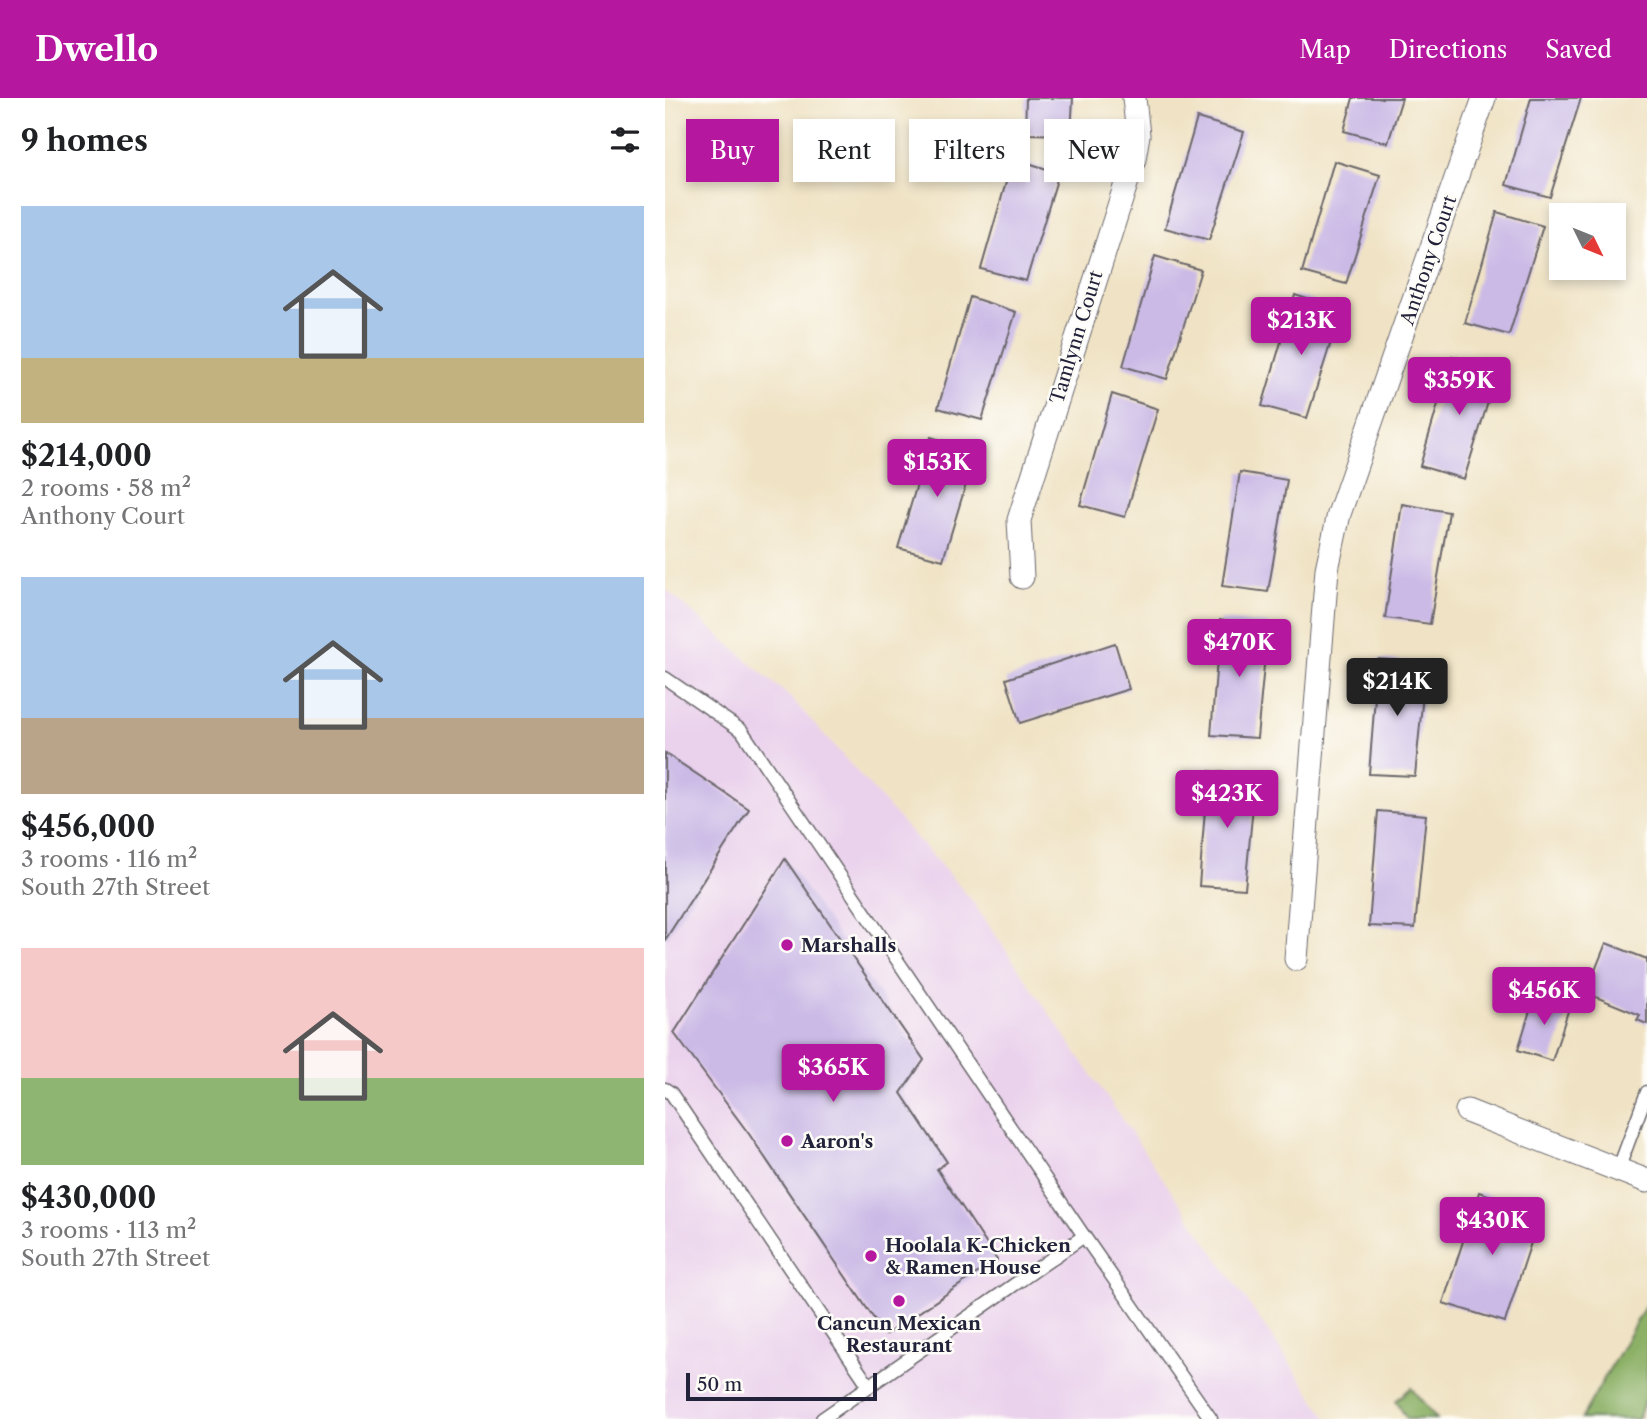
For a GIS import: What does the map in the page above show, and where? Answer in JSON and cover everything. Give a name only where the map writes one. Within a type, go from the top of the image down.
[{"type":"street","name":"Tamlynn Court","points":[[1022,577],[1019,520],[1134,159],[1138,135],[1134,98]]},
{"type":"street","name":"Anthony Court","points":[[1296,959],[1326,583],[1333,540],[1339,514],[1484,98]]},
{"type":"street","points":[[1467,1111],[1647,1181]]},
{"type":"lane","points":[[665,678],[743,731],[1211,1419]]},
{"type":"lane","points":[[665,1089],[671,1093],[869,1386]]},
{"type":"lane","points":[[1618,1170],[1647,1092]]},
{"type":"lane","points":[[822,1419],[1084,1236]]},
{"type":"shaded area","points":[[665,589],[792,699],[970,898],[1328,1419],[665,1419]]},
{"type":"green space","points":[[1647,1303],[1647,1394],[1638,1419],[1581,1419]]},
{"type":"green space","points":[[1411,1388],[1437,1419],[1407,1419],[1396,1401]]},
{"type":"building","points":[[1026,98],[1073,98],[1072,119],[1044,119],[1044,134],[1030,134],[1030,119],[1025,119]]},
{"type":"building","points":[[1353,98],[1402,98],[1388,143],[1344,131]]},
{"type":"building","points":[[1531,98],[1581,98],[1550,197],[1506,185]]},
{"type":"building","points":[[1197,118],[1244,132],[1209,240],[1165,228]]},
{"type":"building","points":[[1334,161],[1380,175],[1346,284],[1302,272]]},
{"type":"building","points":[[1030,164],[1044,168],[1044,182],[1056,182],[1026,281],[981,269],[1006,182],[1030,182]]},
{"type":"building","points":[[1497,212],[1543,226],[1509,335],[1465,323]]},
{"type":"building","points":[[1155,256],[1201,270],[1167,379],[1123,366]]},
{"type":"building","points":[[1295,295],[1341,310],[1307,418],[1262,406]]},
{"type":"building","points":[[970,297],[1016,312],[982,420],[938,408]]},
{"type":"building","points":[[1452,356],[1498,370],[1464,479],[1420,466]]},
{"type":"building","points":[[1112,394],[1158,409],[1125,517],[1080,505]]},
{"type":"building","points":[[931,437],[976,451],[943,560],[898,548]]},
{"type":"building","points":[[1240,472],[1287,480],[1268,592],[1222,586]]},
{"type":"building","points":[[1402,504],[1449,512],[1430,624],[1385,618]]},
{"type":"building","points":[[1220,620],[1268,624],[1257,738],[1211,735]]},
{"type":"building","points":[[1115,643],[1129,689],[1020,723],[1006,679]]},
{"type":"building","points":[[1378,659],[1426,663],[1415,776],[1369,774]]},
{"type":"building","points":[[665,753],[749,809],[665,940]]},
{"type":"building","points":[[1208,771],[1256,775],[1245,889],[1199,886]]},
{"type":"building","points":[[1378,811],[1426,815],[1415,928],[1369,926]]},
{"type":"building","points":[[785,859],[924,1060],[901,1093],[947,1162],[937,1169],[997,1260],[885,1335],[749,1134],[674,1033]]},
{"type":"building","points":[[1606,943],[1647,959],[1647,1024],[1637,1020],[1640,1015],[1586,993]]},
{"type":"building","points":[[1535,994],[1570,1005],[1552,1061],[1518,1050]]},
{"type":"building","points":[[1479,1192],[1541,1212],[1505,1322],[1443,1303]]},
{"type":"place","name":"Marshalls","points":[[787,945]]},
{"type":"place","name":"Aaron's","points":[[787,1141]]},
{"type":"place","name":"Hoolala K-Chicken & Ramen House","points":[[871,1256]]},
{"type":"place","name":"Cancun Mexican Restaurant","points":[[899,1301]]}]
